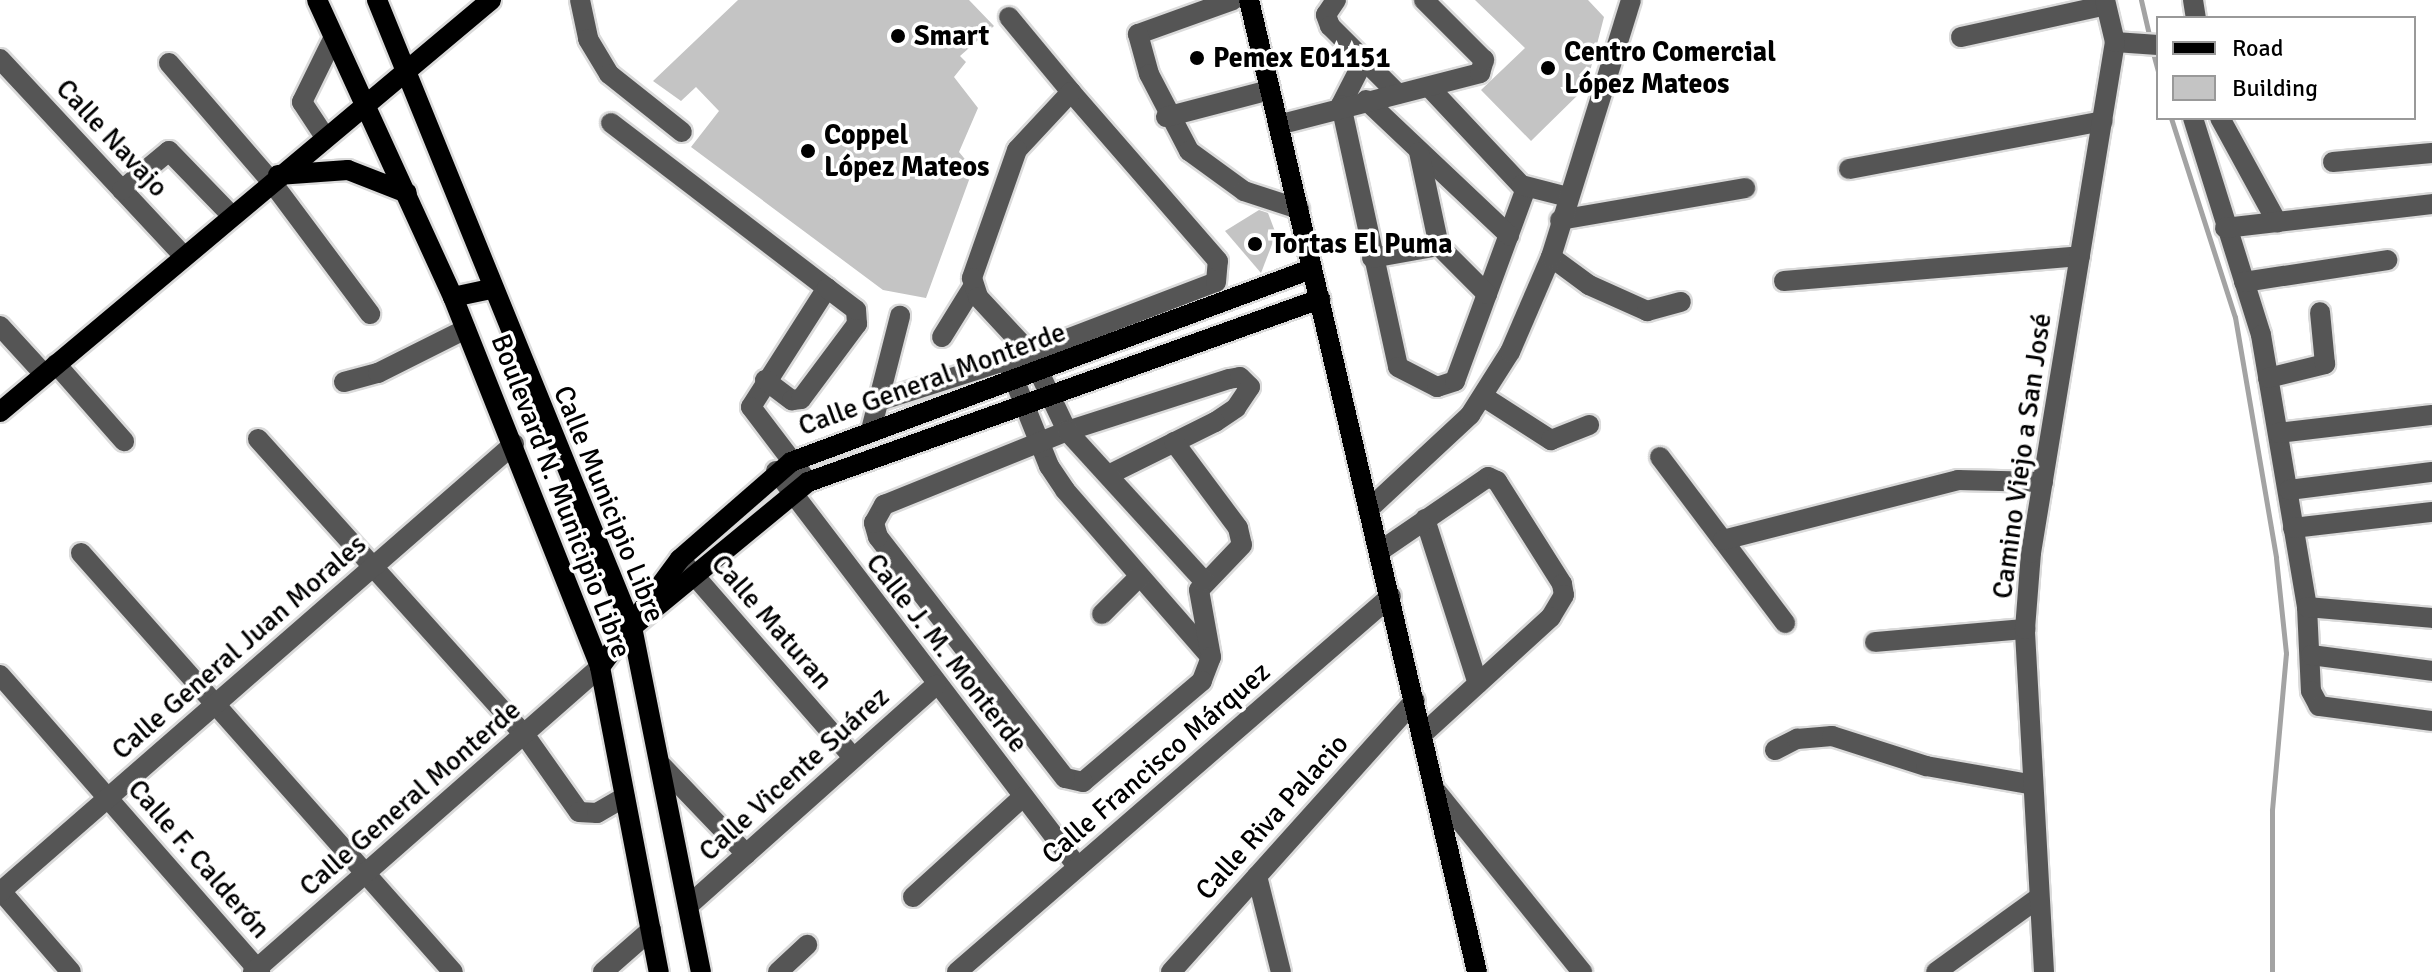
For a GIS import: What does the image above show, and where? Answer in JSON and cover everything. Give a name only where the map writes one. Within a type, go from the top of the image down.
[{"type":"main road","name":"Boulevard N. Municipio Libre","points":[[317,0],[362,108],[407,193],[453,297],[514,444],[600,667],[659,972]]},
{"type":"main road","name":"Calle Municipio Libre","points":[[377,0],[403,76],[632,627],[701,972]]},
{"type":"main road","points":[[1249,0],[1477,972]]},
{"type":"main road","points":[[0,412],[274,178],[403,76],[485,2]]},
{"type":"main road","points":[[274,178],[348,170],[407,193]]},
{"type":"main road","name":"Calle General Monterde","points":[[600,667],[632,627],[647,597],[680,559],[784,466],[1010,370],[1311,269]]},
{"type":"main road","points":[[453,297],[491,289]]},
{"type":"main road","name":"Calle General Monterde","points":[[632,627],[696,577],[788,493],[808,482],[1320,299]]},
{"type":"street","points":[[581,0],[588,39],[609,74],[682,132]]},
{"type":"street","points":[[1233,0],[1138,34],[1166,117],[1211,171],[1299,209]]},
{"type":"street","points":[[1336,0],[1326,20],[1398,94]]},
{"type":"street","points":[[1278,125],[1341,105],[1474,77],[1484,60],[1424,0]]},
{"type":"street","points":[[1370,508],[1484,397],[1551,257],[1560,220],[1631,0]]},
{"type":"street","points":[[1961,37],[2106,3]]},
{"type":"street","name":"Camino Viejo a San José","points":[[2044,972],[2029,784],[2025,629],[2043,482],[2080,256],[2103,121],[2122,42],[2106,3]]},
{"type":"street","points":[[1009,17],[1222,268],[1216,282],[1191,295],[1035,362]]},
{"type":"street","points":[[325,137],[302,102],[333,39]]},
{"type":"street","points":[[2122,42],[2156,44]]},
{"type":"street","name":"Calle Navajo","points":[[0,59],[184,256]]},
{"type":"street","points":[[1364,60],[1341,105],[1394,361],[1437,387],[1455,381],[1526,188]]},
{"type":"street","points":[[169,63],[274,178],[370,314]]},
{"type":"street","points":[[1429,87],[1526,188],[1568,197]]},
{"type":"street","points":[[1166,117],[1270,90]]},
{"type":"street","points":[[942,337],[973,287],[1017,150],[1071,92]]},
{"type":"street","points":[[1366,100],[1509,235]]},
{"type":"street","points":[[2194,120],[2244,282],[2268,378],[2307,607],[2311,691],[2319,706],[2432,721]]},
{"type":"street","points":[[2221,120],[2277,222]]},
{"type":"street","points":[[1849,169],[2103,121]]},
{"type":"street","points":[[611,123],[856,310],[857,324],[801,399],[792,400],[765,380]]},
{"type":"street","points":[[122,190],[169,151],[231,215]]},
{"type":"street","points":[[1419,152],[1439,246],[1487,294]]},
{"type":"street","points":[[2333,162],[2432,153]]},
{"type":"street","points":[[1560,220],[1745,188]]},
{"type":"street","points":[[2225,228],[2432,204]]},
{"type":"street","points":[[1372,258],[1439,246]]},
{"type":"street","points":[[1784,281],[2080,256]]},
{"type":"street","points":[[1551,257],[1589,285],[1647,311],[1681,302]]},
{"type":"street","points":[[2244,282],[2387,260]]},
{"type":"street","points":[[973,287],[1035,362],[1067,431],[1204,581]]},
{"type":"street","points":[[808,482],[784,466],[753,413],[752,401],[827,288]]},
{"type":"street","points":[[2268,378],[2325,364],[2320,312]]},
{"type":"street","points":[[871,430],[900,316]]},
{"type":"street","points":[[0,326],[50,369],[124,441]]},
{"type":"street","points":[[344,382],[378,373],[466,329]]},
{"type":"street","points":[[876,402],[1010,370],[1038,442],[1065,490],[1211,657]]},
{"type":"street","points":[[1108,475],[1236,408],[1248,395],[1246,380],[1229,379],[1038,442],[884,505],[874,523],[878,537],[1065,778],[1083,782],[1194,691],[1211,657],[1198,601],[1204,581],[1236,553],[1242,537],[1174,442]]},
{"type":"street","points":[[1484,397],[1551,440],[1589,425]]},
{"type":"street","points":[[2278,433],[2432,415]]},
{"type":"street","points":[[258,439],[524,734],[579,812],[597,813],[625,797]]},
{"type":"street","name":"Calle General Juan Morales","points":[[0,891],[514,444]]},
{"type":"street","points":[[1660,457],[1785,623]]},
{"type":"street","name":"Calle J. M. Monterde","points":[[784,466],[788,493],[1078,867]]},
{"type":"street","points":[[2289,490],[2432,472]]},
{"type":"street","points":[[1380,551],[1477,480],[1497,481],[1562,584],[1564,595],[1551,617],[1423,734]]},
{"type":"street","points":[[1723,540],[1958,480],[2043,482]]},
{"type":"street","points":[[2293,528],[2432,512]]},
{"type":"street","points":[[1425,519],[1478,684]]},
{"type":"street","points":[[81,553],[453,972]]},
{"type":"street","name":"Calle Maturan","points":[[680,559],[853,757]]},
{"type":"street","points":[[1102,614],[1139,577]]},
{"type":"street","name":"Calle Francisco Márquez","points":[[957,972],[1391,596]]},
{"type":"street","points":[[2307,607],[2432,618]]},
{"type":"street","points":[[1875,642],[2025,629]]},
{"type":"street","points":[[2311,655],[2432,671]]},
{"type":"street","name":"Calle General Monterde","points":[[257,971],[600,667]]},
{"type":"street","name":"Calle F. Calderón","points":[[0,675],[257,971]]},
{"type":"street","name":"Calle Vicente Suárez","points":[[689,905],[936,685]]},
{"type":"street","name":"Calle Riva Palacio","points":[[1171,972],[1415,700]]},
{"type":"street","points":[[1775,750],[1797,739],[1832,736],[1926,766],[2029,784]]},
{"type":"street","points":[[662,766],[746,854]]},
{"type":"street","points":[[1436,791],[1582,972]]},
{"type":"street","points":[[913,897],[1023,797]]},
{"type":"street","points":[[1257,876],[1281,972]]},
{"type":"street","points":[[0,891],[71,972]]},
{"type":"street","points":[[1936,972],[2037,899]]},
{"type":"street","points":[[603,972],[651,930]]},
{"type":"street","points":[[778,972],[807,945]]},
{"type":"building","points":[[738,0],[969,0],[994,26],[960,56],[966,62],[954,77],[978,108],[959,152],[973,169],[926,298],[883,290],[691,147],[719,111],[696,87],[681,101],[653,81]]},
{"type":"building","name":"Centro Comercial López Mateos","points":[[1475,0],[1588,0],[1604,17],[1586,87],[1531,141],[1481,90],[1525,48]]},
{"type":"building","name":"Tortas El Puma","points":[[1259,210],[1268,213],[1276,234],[1261,273],[1225,231]]},
{"type":"waterway","points":[[2141,0],[2150,39]]},
{"type":"waterway","points":[[2152,49],[2156,64]]},
{"type":"waterway","points":[[2172,120],[2235,317],[2276,558],[2286,653],[2272,810],[2272,972]]},
{"type":"place","name":"Smart","points":[[898,36]]},
{"type":"place","name":"Pemex E01151","points":[[1197,58]]},
{"type":"place","name":"Centro Comercial López Mateos","points":[[1548,68]]},
{"type":"place","name":"Coppel López Mateos","points":[[808,151]]},
{"type":"place","name":"Tortas El Puma","points":[[1255,244]]}]
